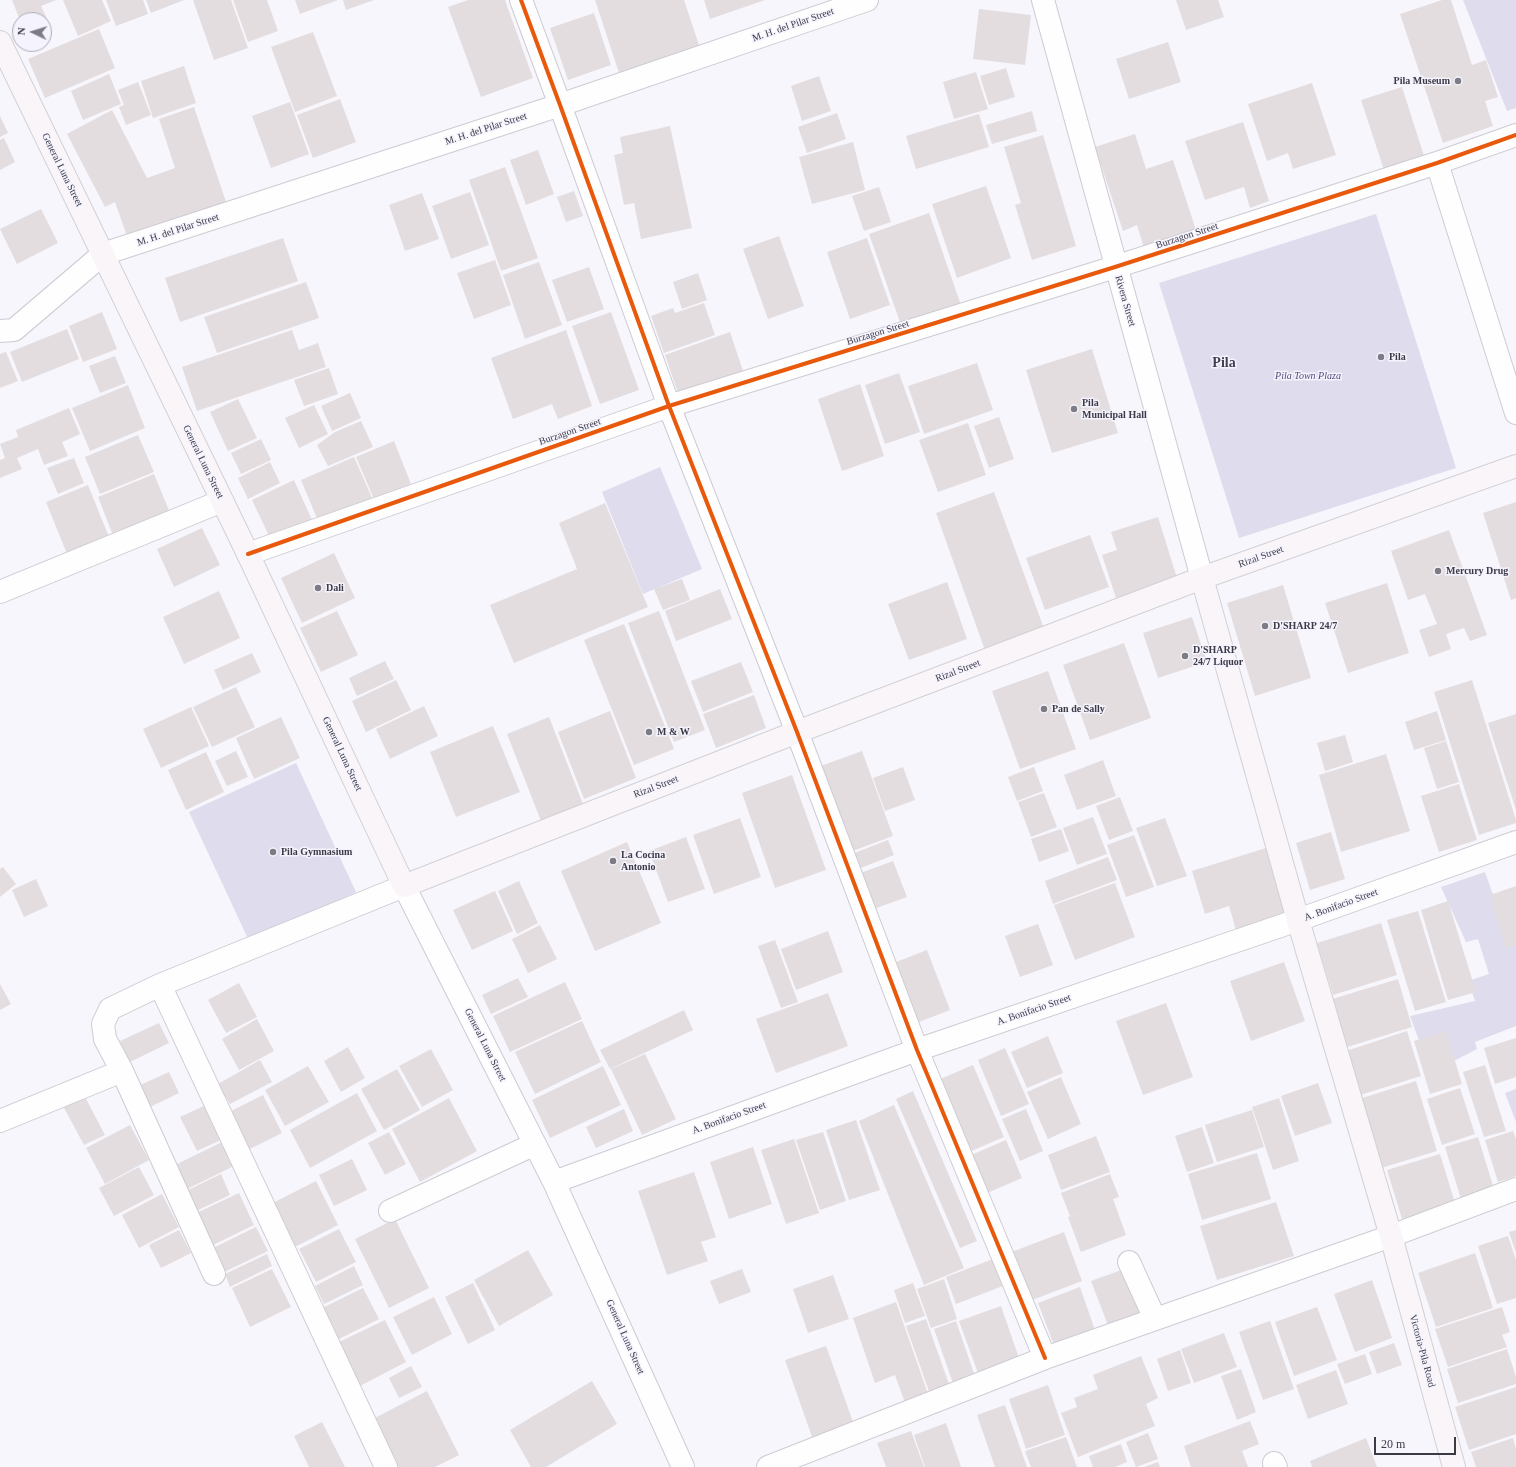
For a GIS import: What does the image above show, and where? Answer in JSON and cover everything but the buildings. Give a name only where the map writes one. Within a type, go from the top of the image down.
[{"type":"main road","name":"General Luna Street","points":[[0,42],[248,554],[404,886]]},
{"type":"main road","name":"Rizal Street","points":[[404,886],[797,732],[1202,578],[1516,466]]},
{"type":"main road","name":"Victoria-Pila Road","points":[[1202,578],[1298,920],[1391,1236],[1454,1467]]},
{"type":"street","points":[[521,0],[669,406],[797,732],[917,1050],[1045,1358]]},
{"type":"street","name":"M. H. del Pilar Street","points":[[103,254],[560,105],[867,0]]},
{"type":"street","name":"Rivera Street","points":[[1043,0],[1115,268],[1202,578]]},
{"type":"street","name":"Burzagon Street","points":[[248,554],[669,406],[1115,268],[1437,163],[1516,135]]},
{"type":"street","points":[[1437,163],[1516,413]]},
{"type":"street","points":[[0,331],[14,330],[103,254]]},
{"type":"street","points":[[0,592],[222,501]]},
{"type":"street","name":"A. Bonifacio Street","points":[[554,1182],[917,1050],[1298,920],[1516,842]]},
{"type":"street","points":[[214,1274],[122,1071],[105,1039],[103,1024],[110,1009],[160,985],[404,886]]},
{"type":"street","name":"General Luna Street","points":[[404,886],[554,1182],[683,1467]]},
{"type":"street","points":[[160,985],[386,1467]]},
{"type":"street","points":[[0,1121],[122,1071]]},
{"type":"street","points":[[390,1211],[535,1144]]},
{"type":"street","points":[[768,1467],[1045,1358],[1391,1236],[1516,1189]]},
{"type":"street","points":[[1129,1262],[1155,1319]]},
{"type":"green space","points":[[1463,0],[1516,0],[1516,108],[1507,111]]},
{"type":"green space","name":"Pila Town Plaza","points":[[1376,214],[1456,468],[1239,538],[1159,283]]},
{"type":"green space","points":[[660,467],[702,569],[643,594],[602,492]]},
{"type":"green space","name":"Pila Gymnasium","points":[[296,763],[356,892],[249,941],[189,812]]},
{"type":"green space","points":[[1485,872],[1508,937],[1516,939],[1516,1026],[1475,1042],[1477,1049],[1452,1062],[1421,1046],[1410,1016],[1475,1001],[1468,981],[1489,974],[1478,939],[1466,942],[1441,887]]},
{"type":"green space","points":[[1516,1089],[1516,1122],[1505,1093]]},
{"type":"cycle path","points":[[521,0],[669,406],[797,732],[917,1050],[1045,1358]]},
{"type":"cycle path","points":[[248,554],[669,406],[1115,267],[1437,163],[1516,135]]},
{"type":"place","name":"Pila Museum","points":[[1458,81]]},
{"type":"place","name":"Pila","points":[[1381,357]]},
{"type":"place","name":"Pila Municipal Hall","points":[[1074,409]]},
{"type":"place","name":"Mercury Drug","points":[[1438,571]]},
{"type":"place","name":"Dali","points":[[318,588]]},
{"type":"place","name":"D'SHARP 24/7","points":[[1265,626]]},
{"type":"place","name":"D'SHARP 24/7 Liquor","points":[[1185,656]]},
{"type":"place","name":"Pan de Sally","points":[[1044,709]]},
{"type":"place","name":"M & W","points":[[649,732]]},
{"type":"place","name":"Pila Gymnasium","points":[[273,852]]},
{"type":"place","name":"La Cocina Antonio","points":[[613,861]]},
{"type":"district","name":"Pila","points":[[1224,363]]}]
